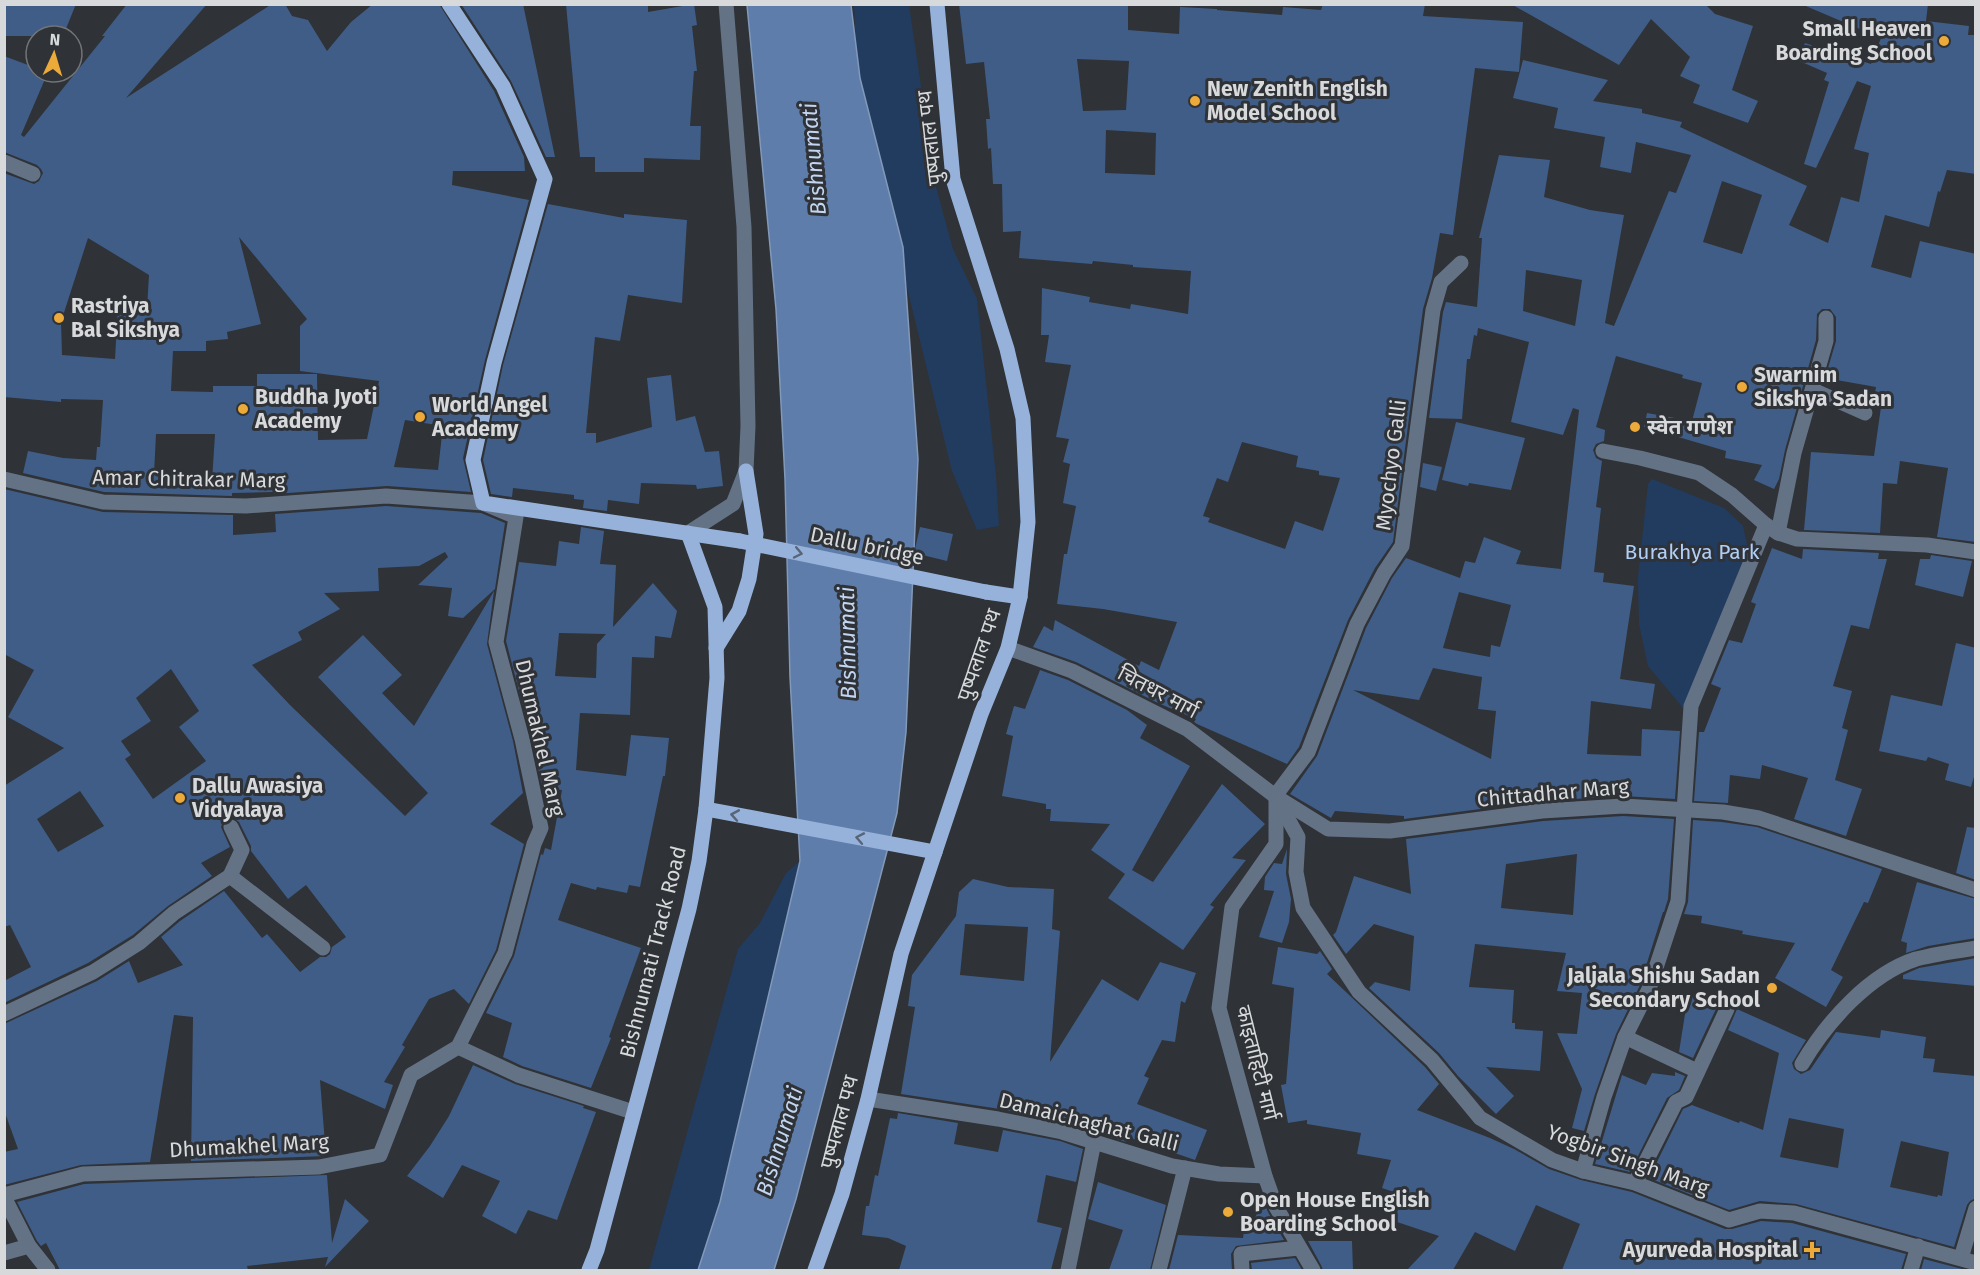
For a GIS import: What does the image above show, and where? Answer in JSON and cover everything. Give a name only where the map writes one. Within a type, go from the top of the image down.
[{"type":"main road","points":[[449,4],[502,86],[545,179],[494,363],[473,460],[483,503]]},
{"type":"main road","name":"पुष्पलाल पथ","points":[[815,1270],[842,1194],[868,1099],[901,954],[981,714],[1008,648],[1020,597],[1028,522],[1023,418],[1007,349],[953,179],[937,4]]},
{"type":"main road","points":[[716,648],[739,611],[748,579],[756,534],[746,471]]},
{"type":"main road","name":"Dallu bridge","points":[[483,503],[740,541],[1020,597]]},
{"type":"main road","name":"Bishnumati Track Road","points":[[590,1270],[689,909],[706,810],[717,678],[715,607],[688,533]]},
{"type":"main road","points":[[706,810],[935,852]]},
{"type":"street","points":[[688,533],[733,504],[746,471],[748,426],[744,227],[726,4]]},
{"type":"street","points":[[4,162],[33,174]]},
{"type":"street","name":"Myochyo Galli","points":[[1275,796],[1308,752],[1357,624],[1384,573],[1402,546],[1433,310],[1441,282],[1461,263]]},
{"type":"street","points":[[1583,1171],[1604,1097],[1625,1037],[1649,989],[1677,901],[1691,706],[1772,529],[1826,341],[1826,318]]},
{"type":"street","points":[[1813,390],[1865,413]]},
{"type":"street","points":[[1603,451],[1699,473],[1732,495],[1772,529],[1797,538],[1927,545],[1976,552]]},
{"type":"street","name":"Amar Chitrakar Marg","points":[[4,479],[103,502],[246,506],[386,496],[483,503]]},
{"type":"street","name":"Dhumakhel Marg","points":[[4,1196],[83,1174],[318,1167],[380,1155],[411,1075],[458,1047],[505,953],[534,844],[541,828],[522,739],[496,642],[516,517],[483,503]]},
{"type":"street","name":"चितधर मार्ग","points":[[1008,648],[1072,671],[1187,729],[1275,796]]},
{"type":"street","name":"Chittadhar Marg","points":[[1275,796],[1328,829],[1380,831],[1581,807],[1684,808],[1723,812],[1758,819],[1976,890]]},
{"type":"street","name":"Yogbir Singh Marg","points":[[1275,796],[1298,837],[1296,872],[1303,908],[1359,992],[1432,1060],[1480,1118],[1552,1160],[1583,1171],[1635,1183],[1729,1220],[1760,1211],[1794,1213],[1968,1260]]},
{"type":"street","name":"काइताहिटी मार्ग","points":[[1275,796],[1276,844],[1232,907],[1219,1008],[1265,1176],[1276,1207],[1313,1270]]},
{"type":"street","points":[[4,1014],[93,972],[139,943],[174,913],[230,876],[242,850],[231,827]]},
{"type":"street","points":[[230,876],[323,948]]},
{"type":"street","points":[[1802,1064],[1836,1017],[1876,981],[1915,960],[1976,948]]},
{"type":"street","points":[[1635,1183],[1676,1102],[1686,1097],[1727,1009]]},
{"type":"street","points":[[1625,1037],[1697,1071]]},
{"type":"street","points":[[458,1047],[518,1075],[633,1112]]},
{"type":"street","name":"Damaichaghat Galli","points":[[868,1099],[998,1119],[1062,1132],[1172,1166],[1219,1173],[1265,1176]]},
{"type":"street","points":[[1068,1270],[1094,1142]]},
{"type":"street","points":[[1159,1270],[1185,1168]]},
{"type":"street","points":[[4,1196],[29,1246],[48,1270]]},
{"type":"street","points":[[1968,1260],[1976,1208]]},
{"type":"street","points":[[4,1253],[29,1246]]},
{"type":"street","points":[[1911,1270],[1918,1246]]},
{"type":"street","points":[[1242,1270],[1241,1254],[1299,1248]]},
{"type":"green space","points":[[854,5],[909,5],[936,187],[953,249],[977,299],[996,476],[999,526],[977,530],[952,471],[858,88]]},
{"type":"green space","name":"Burakhya Park","points":[[1652,479],[1724,508],[1743,526],[1748,549],[1684,709],[1648,666],[1639,624],[1638,577],[1648,484]]},
{"type":"green space","points":[[800,861],[720,1202],[698,1270],[649,1270],[738,949],[760,923],[786,873]]},
{"type":"water","name":"Bishnumati","points":[[747,5],[851,5],[860,78],[903,247],[918,459],[906,732],[897,813],[796,1199],[774,1270],[698,1270],[720,1202],[800,861],[790,677],[785,479],[776,309]]},
{"type":"building","points":[[4,4],[76,4],[68,24],[24,24],[24,36],[4,36]]},
{"type":"building","points":[[127,4],[207,4],[126,98],[272,4],[285,4],[292,16],[308,20],[327,51],[351,22],[373,4],[439,4],[494,91],[524,157],[525,171],[453,171],[452,185],[529,200],[485,360],[463,458],[471,492],[387,486],[274,494],[274,492],[232,493],[232,496],[104,492],[23,473],[28,451],[63,458],[96,460],[97,447],[100,447],[103,400],[61,399],[61,402],[4,397],[4,173],[34,184],[39,181],[43,173],[37,165],[4,152],[4,56],[24,64],[24,84],[43,84],[21,135],[24,137],[67,84],[84,84],[84,62],[105,36],[102,36]],"holes":[[[239,237],[307,319],[300,326],[300,371],[379,381],[367,439],[318,440],[317,374],[257,374],[257,386],[213,386],[213,392],[171,391],[173,351],[206,351],[206,341],[228,339],[227,332],[261,324]],[[88,238],[149,275],[147,308],[118,306],[115,359],[62,355],[61,322]],[[405,420],[443,426],[438,470],[394,467]],[[156,434],[215,434],[212,481],[172,479],[172,476],[154,474]]]},
{"type":"building","points":[[461,4],[523,4],[555,157],[546,157],[511,81]]},
{"type":"building","points":[[566,4],[648,4],[648,12],[694,4],[697,25],[692,26],[697,71],[694,71],[690,126],[701,126],[700,160],[644,158],[644,172],[595,172],[595,157],[580,157]]},
{"type":"building","points":[[959,4],[1128,4],[1128,30],[1179,34],[1180,7],[1282,15],[1283,7],[1321,10],[1323,4],[1425,4],[1423,16],[1523,22],[1519,72],[1475,68],[1453,235],[1440,233],[1432,278],[1423,309],[1393,542],[1375,568],[1348,620],[1299,747],[1287,764],[1197,724],[1194,722],[1196,719],[1158,703],[1076,662],[1033,647],[1044,626],[1053,631],[1055,620],[1139,666],[1141,661],[1159,670],[1177,622],[1103,609],[1057,604],[1064,554],[1067,554],[1076,506],[1063,503],[1070,464],[1063,462],[1069,439],[1056,437],[1071,365],[1045,362],[1049,335],[1041,335],[1042,288],[1090,297],[1089,302],[1130,309],[1131,304],[1188,314],[1191,271],[1133,267],[1133,265],[1093,261],[1092,264],[1019,258],[1021,231],[1003,232],[1002,184],[993,184],[991,148],[988,149],[986,119],[990,119],[984,62],[966,64]],"holes":[[[1077,59],[1129,61],[1126,110],[1083,111]],[[1106,130],[1156,133],[1155,175],[1105,173]],[[1242,442],[1298,456],[1296,467],[1319,471],[1319,475],[1340,478],[1323,531],[1295,521],[1285,549],[1208,522],[1210,518],[1203,516],[1217,478],[1228,482]]]},
{"type":"building","points":[[1511,4],[1705,4],[1715,14],[1753,26],[1732,90],[1758,101],[1748,123],[1693,103],[1700,85],[1680,76],[1690,57],[1651,19],[1619,65]]},
{"type":"building","points":[[1801,4],[1928,4],[1926,21],[1969,26],[1968,35],[1976,35],[1976,174],[1947,170],[1940,192],[1938,191],[1929,227],[1885,215],[1871,267],[1911,278],[1920,241],[1976,254],[1976,542],[1937,537],[1948,468],[1900,461],[1897,484],[1883,483],[1880,533],[1804,530],[1811,452],[1874,456],[1881,407],[1873,406],[1876,387],[1825,378],[1836,341],[1836,317],[1830,309],[1822,309],[1817,314],[1816,340],[1779,479],[1774,489],[1754,480],[1762,465],[1725,458],[1726,451],[1644,427],[1647,413],[1692,421],[1702,383],[1682,378],[1683,375],[1616,356],[1596,427],[1605,430],[1604,441],[1596,444],[1593,450],[1596,458],[1602,461],[1596,507],[1601,508],[1594,572],[1604,573],[1603,582],[1634,586],[1620,679],[1655,684],[1651,709],[1591,701],[1587,754],[1641,756],[1642,729],[1680,731],[1675,799],[1623,796],[1541,801],[1404,819],[1404,816],[1335,811],[1331,818],[1290,794],[1317,756],[1366,628],[1392,578],[1406,558],[1460,578],[1465,561],[1475,563],[1484,537],[1521,551],[1516,564],[1561,569],[1579,410],[1573,408],[1563,435],[1511,422],[1529,342],[1478,328],[1477,336],[1474,335],[1470,359],[1467,359],[1462,419],[1429,418],[1446,302],[1477,307],[1482,238],[1479,238],[1499,155],[1550,160],[1544,197],[1590,210],[1624,215],[1605,323],[1614,326],[1669,191],[1676,193],[1691,155],[1636,142],[1631,173],[1600,167],[1605,137],[1554,128],[1558,108],[1513,98],[1523,60],[1608,80],[1593,101],[1642,109],[1642,113],[1682,122],[1680,127],[1807,186],[1789,225],[1828,243],[1841,197],[1859,202],[1869,153],[1854,149],[1871,86],[1857,81],[1816,168],[1804,164],[1829,82],[1824,80],[1827,73],[1797,60],[1805,43],[1871,64],[1881,38]],"holes":[[[1722,181],[1762,195],[1742,254],[1703,242]],[[1526,270],[1582,280],[1575,326],[1523,311]],[[1459,592],[1511,605],[1500,647],[1491,645],[1490,657],[1443,648]],[[1433,668],[1482,677],[1478,709],[1496,711],[1491,759],[1353,690],[1419,700]]]},
{"type":"building","points":[[548,204],[624,218],[624,214],[687,220],[682,303],[628,295],[620,341],[595,337],[586,433],[596,433],[596,443],[652,427],[647,378],[671,375],[676,421],[695,416],[705,452],[719,451],[723,486],[697,489],[696,485],[641,483],[639,504],[608,500],[607,511],[583,508],[584,500],[574,499],[574,495],[513,488],[512,497],[491,494],[483,460],[503,365]]},
{"type":"building","points":[[1456,422],[1525,438],[1511,490],[1469,483],[1468,486],[1442,480]]},
{"type":"building","points":[[1423,463],[1442,467],[1436,491],[1420,487]]},
{"type":"building","points":[[4,489],[103,512],[233,515],[233,535],[276,532],[275,514],[386,506],[481,513],[505,523],[495,589],[463,618],[448,616],[452,588],[418,585],[448,557],[445,552],[419,566],[378,568],[379,591],[324,593],[340,609],[298,632],[302,640],[252,665],[405,816],[428,793],[318,677],[363,635],[402,675],[382,693],[414,726],[494,591],[487,644],[513,741],[523,793],[490,824],[524,844],[496,950],[469,1004],[454,989],[429,999],[402,1045],[405,1047],[384,1082],[393,1085],[385,1109],[320,1080],[326,1156],[191,1161],[193,1017],[174,1015],[150,1162],[81,1165],[4,1185],[4,1152],[18,1149],[4,1110],[4,1024],[97,981],[129,961],[138,983],[183,965],[161,937],[224,891],[262,938],[267,934],[300,972],[320,957],[330,954],[332,947],[346,937],[306,885],[288,899],[251,851],[251,846],[239,822],[232,817],[227,818],[221,827],[230,847],[201,863],[212,876],[168,906],[133,935],[88,963],[4,1003],[4,981],[31,967],[10,925],[4,927],[4,786],[64,748],[8,717],[34,670],[4,654]],"holes":[[[171,669],[199,711],[179,727],[206,761],[153,799],[125,759],[131,755],[121,741],[151,721],[136,698]],[[80,791],[104,826],[58,852],[37,819]]]},
{"type":"building","points":[[581,527],[604,531],[600,564],[616,565],[613,627],[653,583],[677,611],[671,638],[655,636],[654,658],[632,657],[630,715],[580,713],[576,770],[626,776],[631,735],[669,738],[665,776],[663,776],[640,887],[629,885],[627,893],[597,887],[596,890],[571,883],[558,920],[641,948],[609,1037],[611,1038],[591,1088],[522,1066],[503,1057],[512,1023],[486,1013],[514,956],[541,854],[543,855],[545,848],[551,850],[562,790],[543,789],[506,641],[519,562],[556,566],[559,541],[579,544]],"holes":[[[559,633],[606,634],[597,644],[596,678],[555,676]]]},
{"type":"building","points":[[920,527],[953,534],[947,561],[914,553]]},
{"type":"building","points":[[1772,548],[1802,559],[1803,549],[1879,553],[1878,559],[1887,559],[1869,629],[1851,625],[1833,686],[1852,691],[1842,728],[1848,730],[1835,780],[1862,789],[1846,836],[1794,819],[1808,778],[1762,765],[1760,779],[1730,775],[1728,803],[1694,801],[1699,732],[1704,732],[1721,688],[1711,684],[1729,640],[1742,643],[1756,604],[1751,602]]},
{"type":"building","points":[[1931,555],[1972,561],[1963,597],[1915,585],[1920,559],[1930,559]]},
{"type":"building","points":[[1956,643],[1976,648],[1976,770],[1971,787],[1945,780],[1949,764],[1928,757],[1926,761],[1879,751],[1891,695],[1942,706]]},
{"type":"building","points":[[1040,670],[1068,680],[1127,710],[1147,725],[1140,738],[1190,766],[1132,870],[1153,882],[1222,784],[1265,824],[1232,858],[1246,860],[1210,905],[1214,907],[1183,950],[1108,898],[1125,874],[1091,850],[1110,824],[1050,821],[1051,809],[1046,809],[1046,804],[1002,796],[1013,736],[1006,734],[1014,706],[1025,709]]},
{"type":"building","points":[[1623,816],[1674,819],[1668,899],[1640,985],[1616,1034],[1584,1131],[1572,1128],[1582,1089],[1557,1033],[1577,1034],[1582,993],[1557,991],[1566,953],[1475,944],[1469,987],[1514,990],[1512,1023],[1515,1023],[1515,1029],[1543,1031],[1540,1071],[1486,1067],[1514,1096],[1496,1114],[1458,1076],[1439,1053],[1369,988],[1375,982],[1410,991],[1414,936],[1374,924],[1346,954],[1333,935],[1336,932],[1354,876],[1411,894],[1406,839],[1543,821]],"holes":[[[1577,854],[1573,915],[1501,908],[1506,864]]]},
{"type":"building","points":[[1693,820],[1757,827],[1882,869],[1868,903],[1864,902],[1831,970],[1843,977],[1826,1007],[1775,978],[1795,943],[1742,934],[1743,931],[1701,923],[1702,916],[1684,914],[1688,902]]},
{"type":"building","points":[[1967,827],[1976,828],[1976,880],[1956,873]]},
{"type":"building","points":[[1287,849],[1286,874],[1291,899],[1289,922],[1282,943],[1259,937],[1274,891],[1264,890],[1265,877],[1274,863],[1282,864]]},
{"type":"building","points":[[973,879],[1008,887],[1054,889],[1052,929],[1060,931],[1050,1062],[1102,979],[1138,1001],[1160,962],[1196,973],[1185,1003],[1181,1001],[1175,1042],[1162,1040],[1144,1076],[1149,1078],[1137,1104],[1207,1130],[1195,1160],[1128,1137],[1126,1142],[1064,1122],[1000,1109],[901,1094],[915,1007],[908,1006],[912,975],[956,916],[959,892]],"holes":[[[965,924],[1028,927],[1024,981],[960,975]]]},
{"type":"building","points":[[1917,882],[1976,899],[1976,938],[1928,946],[1906,953],[1907,943],[1901,941]]},
{"type":"building","points":[[1278,947],[1317,954],[1320,951],[1332,969],[1327,974],[1425,1067],[1439,1084],[1417,1110],[1490,1138],[1549,1169],[1581,1180],[1632,1192],[1725,1229],[1761,1221],[1792,1223],[1906,1254],[1901,1270],[1562,1270],[1580,1224],[1536,1205],[1515,1251],[1475,1232],[1453,1270],[1407,1270],[1439,1236],[1394,1221],[1403,1195],[1382,1188],[1391,1160],[1357,1154],[1361,1133],[1307,1124],[1307,1120],[1288,1123],[1281,1085],[1286,1084],[1294,988],[1272,984]]},
{"type":"building","points":[[1976,958],[1976,986],[1903,979],[1903,975],[1919,968]]},
{"type":"building","points":[[1688,995],[1716,1009],[1693,1058],[1679,1052]]},
{"type":"building","points":[[1737,1009],[1806,1040],[1792,1063],[1794,1069],[1801,1074],[1810,1070],[1836,1032],[1880,1038],[1881,1030],[1926,1037],[1923,1058],[1935,1059],[1933,1072],[1976,1076],[1976,1198],[1967,1205],[1954,1247],[1796,1204],[1760,1201],[1729,1210],[1649,1178],[1683,1109],[1692,1105],[1763,1130],[1779,1053],[1728,1030]],"holes":[[[1789,1118],[1844,1129],[1838,1168],[1780,1157]],[[1901,1141],[1949,1152],[1942,1196],[1937,1197],[1890,1187]]]},
{"type":"building","points":[[473,1065],[515,1084],[596,1112],[557,1220],[528,1210],[516,1234],[482,1216],[500,1181],[462,1165],[443,1198],[407,1176],[449,1116]]},
{"type":"building","points":[[1675,1072],[1685,1076],[1679,1090],[1667,1098],[1630,1172],[1595,1164],[1622,1075],[1646,1085],[1652,1073],[1675,1076]]},
{"type":"building","points":[[898,1113],[958,1123],[954,1144],[998,1152],[1003,1130],[1060,1141],[1083,1149],[1076,1182],[1046,1175],[1037,1222],[1062,1228],[1051,1270],[899,1270],[906,1246],[888,1238],[862,1235],[866,1206],[869,1206],[875,1175],[878,1176],[890,1118],[897,1119]]},
{"type":"building","points":[[327,1175],[332,1243],[345,1199],[369,1221],[325,1267],[328,1257],[247,1266],[248,1270],[60,1270],[46,1243],[41,1246],[37,1241],[17,1202],[84,1184]]},
{"type":"building","points":[[1098,1182],[1166,1205],[1150,1270],[1109,1270],[1123,1230],[1088,1219]]},
{"type":"building","points":[[1262,1198],[1284,1240],[1236,1246],[1231,1254],[1232,1270],[1169,1270],[1178,1235],[1243,1238],[1244,1231],[1250,1233]]},
{"type":"building","points":[[1308,1241],[1352,1241],[1353,1270],[1323,1270]]},
{"type":"building","points":[[1295,1258],[1302,1270],[1252,1270],[1251,1263]]},
{"type":"building","points":[[1924,1259],[1966,1270],[1921,1270]]},
{"type":"place","name":"Small Heaven Boarding School","points":[[1944,41]]},
{"type":"place","name":"New Zenith English Model School","points":[[1195,101]]},
{"type":"place","name":"Rastriya Bal Sikshya","points":[[59,318]]},
{"type":"place","name":"Swarnim Sikshya Sadan","points":[[1742,387]]},
{"type":"place","name":"Buddha Jyoti Academy","points":[[243,409]]},
{"type":"place","name":"World Angel Academy","points":[[420,417]]},
{"type":"place","name":"स्वेत गणेश","points":[[1635,427]]},
{"type":"place","name":"Dallu Awasiya Vidyalaya","points":[[180,798]]},
{"type":"place","name":"Jaljala Shishu Sadan Secondary School","points":[[1772,988]]},
{"type":"place","name":"Open House English Boarding School","points":[[1228,1212]]},
{"type":"place","name":"Ayurveda Hospital","points":[[1812,1250]]}]
